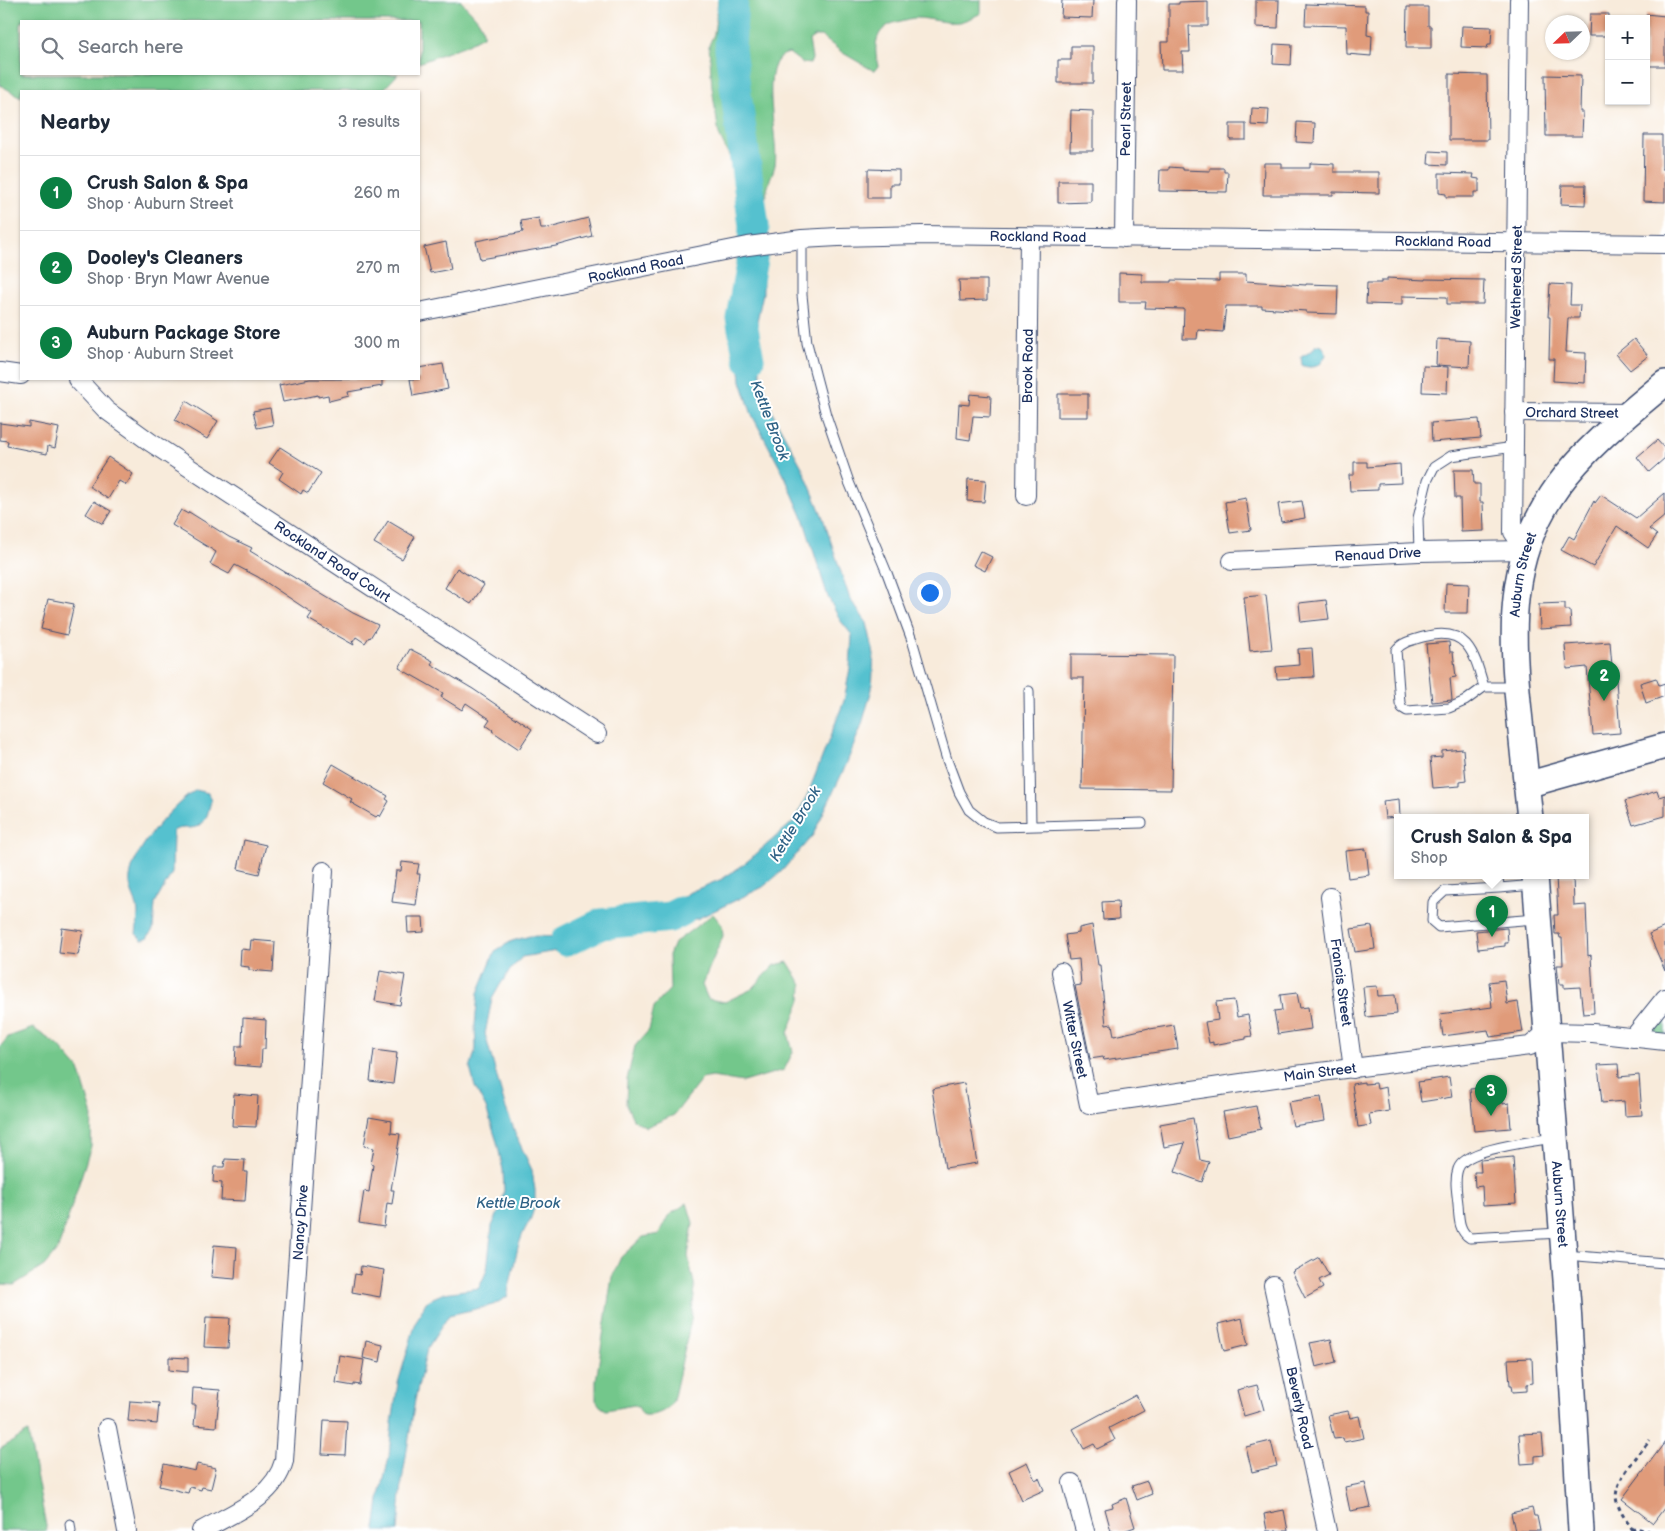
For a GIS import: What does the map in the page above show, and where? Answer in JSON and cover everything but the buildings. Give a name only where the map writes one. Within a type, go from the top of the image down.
[{"type":"main road","name":"Auburn Street","points":[[1530,814],[1514,654],[1516,595],[1525,550],[1545,507],[1558,487],[1591,448],[1665,383]]},
{"type":"main road","points":[[1526,785],[1665,746]]},
{"type":"main road","name":"Auburn Street","points":[[1536,880],[1556,1137],[1582,1531]]},
{"type":"street","name":"Pearl Street","points":[[1124,238],[1127,0]]},
{"type":"street","name":"Wethered Street","points":[[1519,0],[1513,532],[1525,550]]},
{"type":"street","name":"Rockland Road","points":[[420,312],[756,245],[838,236],[921,235],[1665,244]]},
{"type":"street","name":"Brook Road","points":[[1026,496],[1029,237]]},
{"type":"street","points":[[0,372],[20,375]]},
{"type":"street","name":"Rockland Road Court","points":[[78,380],[106,410],[135,432],[597,734]]},
{"type":"street","name":"Orchard Street","points":[[1514,412],[1630,413]]},
{"type":"street","name":"Renaud Drive","points":[[1232,561],[1419,552],[1525,550]]},
{"type":"street","name":"Nancy Drive","points":[[201,1531],[265,1493],[280,1474],[284,1461],[324,871]]},
{"type":"street","name":"Francis Street","points":[[1330,897],[1353,1068]]},
{"type":"street","name":"Witter Street","points":[[1062,972],[1089,1105]]},
{"type":"street","points":[[1633,1038],[1665,998]]},
{"type":"street","points":[[1547,1032],[1593,1033],[1665,1041]]},
{"type":"street","name":"Main Street","points":[[1089,1105],[1296,1075],[1530,1046],[1547,1032]]},
{"type":"street","name":"Beverly Road","points":[[1273,1285],[1327,1531]]},
{"type":"street","points":[[107,1428],[126,1531]]},
{"type":"street","points":[[1072,1483],[1085,1531]]},
{"type":"lane","points":[[802,239],[802,295],[807,343],[826,415],[849,482],[887,573],[913,643],[948,760],[959,792],[969,810],[984,822],[997,827],[1142,823]]},
{"type":"lane","points":[[1419,552],[1418,518],[1427,481],[1434,467],[1451,456],[1514,447]]},
{"type":"lane","points":[[1484,687],[1474,654],[1459,637],[1444,634],[1430,635],[1407,642],[1396,650],[1400,703],[1402,708],[1407,711],[1449,708],[1466,701],[1484,687],[1517,687]]},
{"type":"lane","points":[[1029,691],[1031,825]]},
{"type":"lane","points":[[1498,879],[1499,888]]},
{"type":"lane","points":[[1536,880],[1499,888],[1445,892],[1433,902],[1432,921],[1439,927],[1539,919]]},
{"type":"lane","points":[[1556,1137],[1488,1150],[1464,1160],[1458,1168],[1456,1182],[1460,1224],[1466,1236],[1470,1238],[1563,1244],[1665,1263]]},
{"type":"path","points":[[1649,1531],[1635,1528],[1633,1531],[1616,1501],[1620,1480],[1650,1440]]},
{"type":"green space","points":[[0,0],[460,0],[479,21],[483,31],[483,36],[466,45],[420,63],[420,20],[20,20],[20,75],[397,75],[383,90],[20,90],[20,96],[0,85]]},
{"type":"green space","points":[[718,0],[981,0],[981,13],[959,22],[914,18],[892,23],[878,37],[876,58],[878,66],[874,71],[843,53],[821,36],[815,36],[809,40],[812,59],[810,64],[802,63],[789,53],[779,59],[773,70],[771,84],[776,153],[775,165],[763,210],[747,212],[745,189],[719,135],[712,87],[709,45],[714,34]]},
{"type":"green space","points":[[713,914],[722,925],[723,936],[702,985],[708,999],[725,1002],[752,989],[775,965],[788,962],[802,985],[801,1000],[788,1033],[793,1052],[784,1070],[743,1082],[712,1077],[702,1079],[674,1115],[646,1127],[633,1119],[626,1104],[627,1080],[635,1046],[649,1030],[654,1007],[670,989],[669,955],[674,943]]},
{"type":"green space","points":[[1665,1000],[1665,1041],[1633,1038]]},
{"type":"green space","points":[[33,1028],[59,1046],[79,1069],[92,1113],[91,1146],[58,1249],[44,1266],[14,1285],[0,1284],[0,1047],[8,1037]]},
{"type":"green space","points":[[687,1203],[693,1223],[688,1256],[695,1288],[691,1320],[673,1401],[664,1411],[652,1415],[643,1415],[638,1407],[634,1405],[606,1410],[596,1400],[596,1381],[612,1277],[621,1257],[643,1237],[659,1234],[668,1216]]},
{"type":"green space","points":[[28,1432],[47,1531],[0,1531],[0,1449]]},
{"type":"water","name":"Kettle Brook","points":[[763,210],[763,293],[757,321],[755,353],[775,418],[802,467],[822,515],[850,599],[867,623],[874,654],[872,689],[862,724],[846,765],[813,835],[781,872],[763,887],[697,919],[613,920],[562,950],[522,957],[500,985],[492,999],[485,1034],[505,1106],[532,1170],[535,1205],[518,1247],[507,1297],[493,1305],[449,1315],[427,1349],[415,1400],[402,1481],[398,1531],[375,1531],[379,1500],[389,1457],[398,1383],[416,1322],[426,1302],[433,1298],[444,1293],[479,1288],[487,1270],[492,1226],[501,1207],[504,1190],[503,1170],[497,1142],[486,1108],[475,1087],[470,1068],[476,1049],[475,1025],[478,993],[495,951],[512,941],[530,936],[567,937],[582,923],[609,910],[625,907],[671,905],[690,892],[722,879],[743,865],[793,822],[807,796],[844,701],[850,668],[852,635],[840,620],[828,597],[803,518],[784,475],[752,415],[741,381],[739,360],[740,323],[751,266],[751,233],[747,212]]},
{"type":"water","points":[[1316,345],[1322,346],[1325,349],[1326,355],[1321,363],[1312,367],[1302,365],[1301,357],[1312,351]]},
{"type":"water","points":[[196,790],[208,793],[211,801],[207,816],[199,826],[180,828],[173,831],[172,873],[155,903],[153,930],[147,938],[142,940],[136,934],[138,910],[130,885],[135,860],[152,832],[175,807]]},
{"type":"waterway","name":"Kettle Brook","points":[[733,0],[730,49],[754,226],[752,259],[741,318],[749,359]]},
{"type":"waterway","name":"Kettle Brook","points":[[566,941],[601,924],[670,917],[680,912]]},
{"type":"place","name":"Dooley's Cleaners","points":[[1604,701]]},
{"type":"place","name":"Crush Salon & Spa","points":[[1492,937]]},
{"type":"place","name":"Auburn Package Store","points":[[1491,1116]]}]
